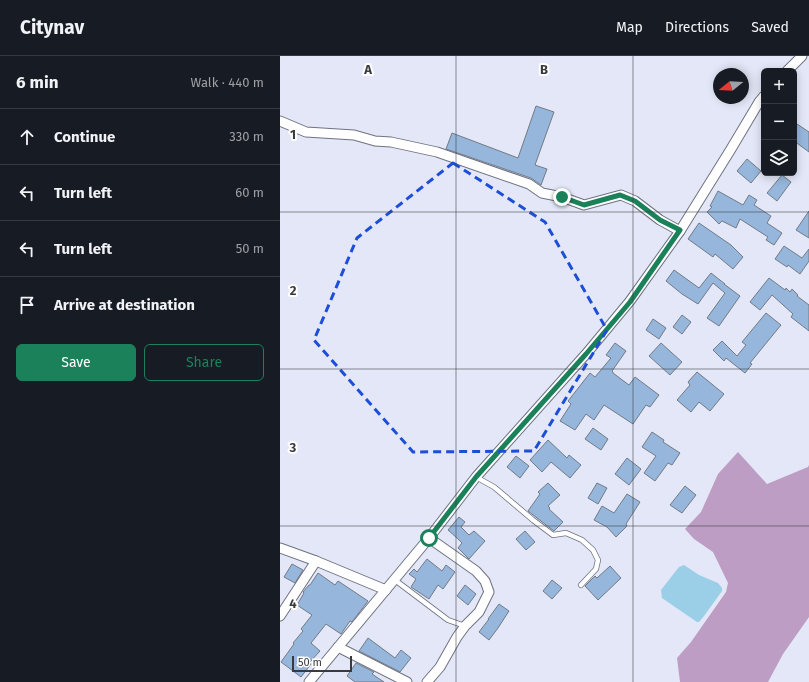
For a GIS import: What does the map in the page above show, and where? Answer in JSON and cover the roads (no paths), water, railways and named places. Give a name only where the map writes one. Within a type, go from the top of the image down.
[{"type":"street","points":[[790,68],[802,56]]},
{"type":"street","points":[[309,682],[395,580],[476,477],[586,354],[630,302],[680,230],[761,99]]},
{"type":"street","points":[[280,121],[306,132],[354,134],[375,141],[390,142],[436,152],[529,184],[542,193],[562,197],[584,205],[620,195],[635,201],[660,220],[680,230]]},
{"type":"street","points":[[427,682],[440,666],[465,626],[479,612],[489,592],[485,581],[476,571],[429,538]]},
{"type":"street","points":[[280,548],[386,590]]},
{"type":"street","points":[[280,616],[316,561]]},
{"type":"street","points":[[338,647],[407,682]]},
{"type":"lane","points":[[476,477],[494,487],[532,520],[553,535],[566,533],[582,540],[594,550],[598,560],[596,569],[581,585]]},
{"type":"lane","points":[[395,580],[448,620],[465,626]]},
{"type":"water","points":[[684,565],[699,575],[718,583],[722,588],[722,591],[699,622],[662,598],[661,590],[679,567]]}]
